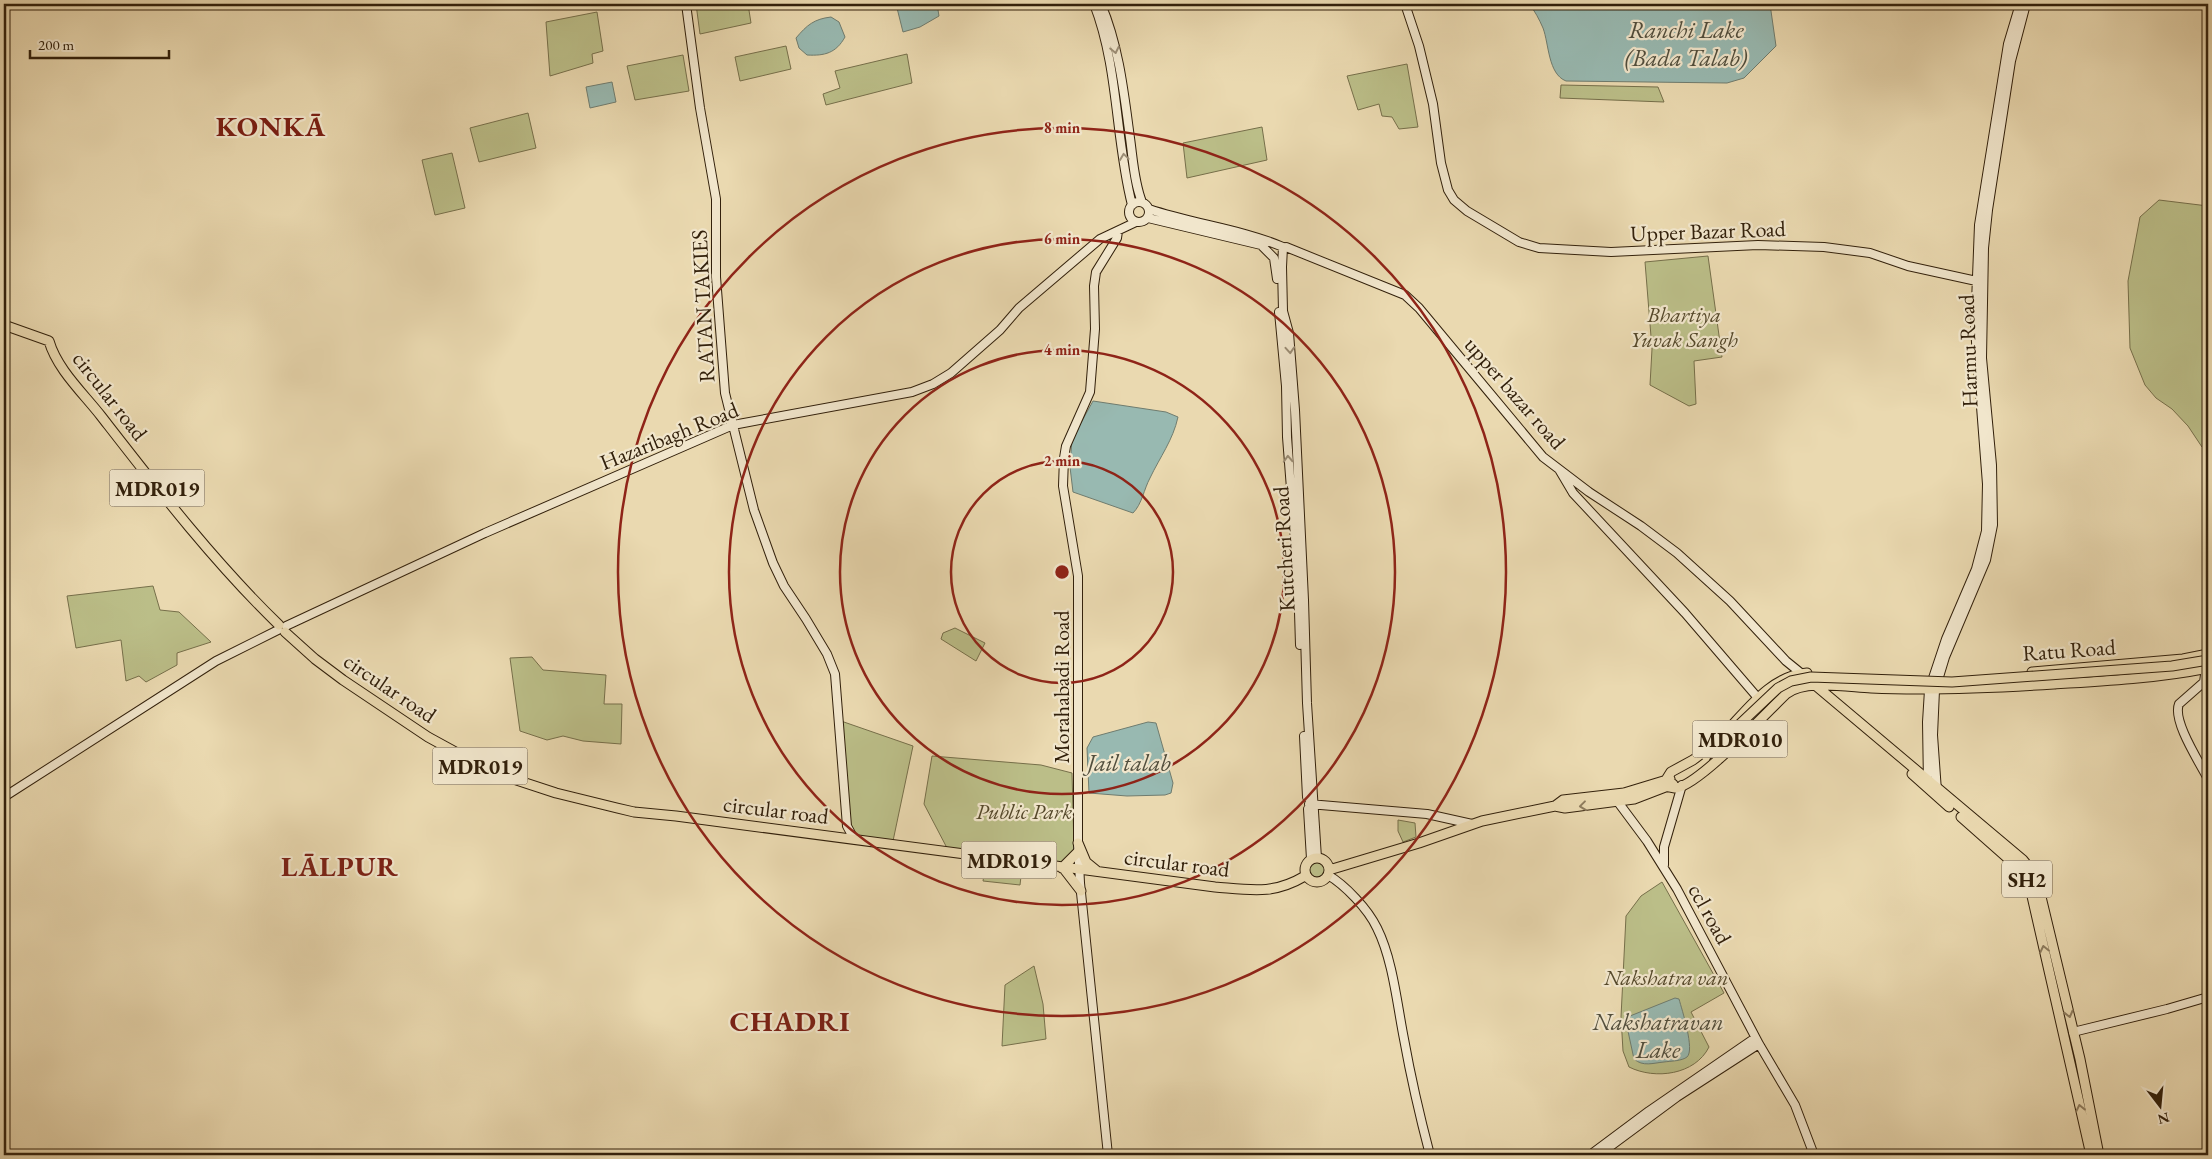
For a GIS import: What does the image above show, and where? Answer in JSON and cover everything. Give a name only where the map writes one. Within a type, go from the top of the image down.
[{"type":"main road","name":"RATAN TAKIES","points":[[686,4],[700,108],[716,199],[716,277],[725,393],[754,510],[773,564],[784,586],[827,654],[835,674],[847,826],[854,839]]},
{"type":"main road","points":[[1094,4],[1110,63],[1132,205],[1121,229]]},
{"type":"main road","points":[[1101,4],[1113,38],[1120,71],[1135,176],[1142,202],[1149,209],[1148,218]]},
{"type":"main road","name":"Upper Bazar Road","points":[[1405,4],[1419,46],[1435,112],[1440,155],[1448,190],[1454,200],[1467,211],[1519,242],[1539,248],[1611,252],[1758,245],[1824,247],[1870,253],[1908,266],[1981,282]]},
{"type":"main road","name":"Harmu Road","points":[[1932,787],[1932,690],[1949,631],[1976,569],[1986,531],[1988,484],[1976,346],[1985,231],[1997,144],[2023,4]]},
{"type":"main road","points":[[1132,205],[1142,202]]},
{"type":"main road","name":"upper bazar road","points":[[1149,209],[1175,218],[1282,246],[1405,295],[1420,308],[1534,449],[1560,471],[1677,553],[1730,601],[1797,672],[1813,686]]},
{"type":"main road","points":[[1129,215],[1136,222],[1142,222],[1148,218],[1261,246],[1274,258],[1277,272],[1281,345],[1286,386],[1287,437],[1298,579],[1314,858]]},
{"type":"main road","name":"Hazaribagh Road","points":[[4,797],[216,661],[485,533],[733,425],[912,392],[933,384],[951,373],[968,359],[1020,308],[1100,240],[1136,222]]},
{"type":"main road","name":"Morahabadi Road","points":[[1108,1155],[1078,847],[1078,576],[1063,486],[1066,446],[1090,392],[1095,328],[1094,286],[1096,272],[1121,229]]},
{"type":"main road","name":"Kutcheri Road","points":[[1282,246],[1284,311],[1289,333],[1295,410],[1310,804]]},
{"type":"main road","name":"circular road","points":[[4,324],[50,343],[60,364],[220,565],[315,659],[428,737],[492,772],[556,793],[634,812],[841,837],[1215,887],[1254,890],[1278,888],[1306,876],[1312,882],[1322,881],[1329,872]]},
{"type":"main road","name":"circular road","points":[[4,330],[50,343]]},
{"type":"main road","name":"MDR010","points":[[1560,471],[1560,475],[1572,493],[1685,613],[1758,698]]},
{"type":"main road","name":"Ratu Road","points":[[1935,679],[2127,665],[2183,659],[2208,654]]},
{"type":"main road","points":[[1329,872],[1472,824],[1555,806],[1563,800],[1634,799],[1667,783],[1708,759],[1778,688],[1799,679],[1811,677],[1952,682],[2208,665],[2204,682],[2196,687],[2179,704],[2178,715],[2188,741],[2208,779]]},
{"type":"main road","name":"Ratu Road","points":[[1932,690],[2077,682],[2190,672],[2208,665]]},
{"type":"main road","name":"MDR010","points":[[1932,690],[1813,686],[1798,688],[1786,694],[1724,755],[1696,777],[1677,788],[1667,783],[1671,772],[1693,760],[1713,744],[1758,698],[1778,682],[1797,672],[1935,679]]},
{"type":"main road","points":[[2190,672],[2196,687]]},
{"type":"main road","name":"SH2","points":[[1813,686],[1932,787],[2023,860],[2036,876],[2073,1032],[2099,1155]]},
{"type":"main road","name":"ccl road","points":[[1682,786],[1664,847],[1664,870],[1677,889],[1757,1041],[1794,1105],[1814,1155]]},
{"type":"main road","name":"SH2","points":[[1932,787],[2013,863],[2029,883],[2091,1155]]},
{"type":"main road","points":[[1615,798],[1647,841],[1664,870]]},
{"type":"main road","points":[[1310,804],[1427,814],[1472,824]]},
{"type":"main road","points":[[841,837],[847,826]]},
{"type":"main road","points":[[1078,847],[1086,862],[1095,872],[1081,887],[1063,868],[1078,847]]},
{"type":"main road","points":[[1314,858],[1326,861],[1329,872],[1346,888],[1370,916],[1381,936],[1396,994],[1407,1058],[1430,1155]]},
{"type":"main road","points":[[1306,876],[1305,866],[1314,858]]},
{"type":"main road","points":[[1341,868],[1340,875],[1346,888]]},
{"type":"main road","points":[[2073,1032],[2167,1009],[2208,996]]},
{"type":"main road","points":[[1590,1155],[1649,1111],[1757,1041]]},
{"type":"main road","points":[[1598,1155],[1757,1041]]},
{"type":"green space","points":[[696,4],[748,4],[751,23],[700,34]]},
{"type":"green space","points":[[597,12],[603,51],[592,54],[593,63],[550,76],[546,22]]},
{"type":"green space","points":[[786,46],[791,69],[740,81],[735,57]]},
{"type":"green space","points":[[907,54],[912,83],[826,105],[823,94],[840,88],[835,71]]},
{"type":"green space","points":[[683,55],[689,91],[635,100],[627,66]]},
{"type":"green space","points":[[1407,64],[1418,127],[1399,129],[1392,117],[1382,116],[1379,104],[1358,110],[1347,76]]},
{"type":"green space","points":[[1561,85],[1658,87],[1664,102],[1560,98]]},
{"type":"green space","points":[[528,113],[536,148],[479,162],[470,128]]},
{"type":"green space","points":[[1262,127],[1267,160],[1187,178],[1183,143]]},
{"type":"green space","points":[[452,153],[465,208],[435,215],[422,160]]},
{"type":"green space","points":[[2159,200],[2208,206],[2208,450],[2202,447],[2188,426],[2172,409],[2156,398],[2145,385],[2130,348],[2128,281],[2140,217]]},
{"type":"green space","name":"Bhartiya Yuvak Sangh","points":[[1708,256],[1722,357],[1694,361],[1696,404],[1689,406],[1650,385],[1652,349],[1645,262]]},
{"type":"green space","points":[[153,586],[160,610],[179,612],[211,642],[177,653],[177,665],[146,682],[139,676],[126,681],[121,640],[76,648],[67,596]]},
{"type":"green space","points":[[955,628],[985,643],[976,661],[941,639],[943,633]]},
{"type":"green space","points":[[532,657],[543,670],[606,675],[604,704],[622,704],[621,744],[583,741],[563,736],[547,740],[520,731],[510,658]]},
{"type":"green space","points":[[841,721],[913,746],[893,841],[855,838],[849,827]]},
{"type":"green space","name":"Public Park","points":[[932,756],[1041,765],[1072,773],[1074,849],[1061,863],[947,848],[924,804]]},
{"type":"green space","points":[[1398,820],[1415,823],[1416,837],[1403,842],[1398,831]]},
{"type":"green space","points":[[1317,862],[1324,865],[1326,872],[1317,877],[1307,875],[1306,871],[1312,863]]},
{"type":"green space","points":[[986,863],[1022,868],[1020,885],[983,881]]},
{"type":"green space","name":"Nakshatra van","points":[[1662,882],[1724,993],[1691,1012],[1709,1047],[1703,1056],[1694,1064],[1684,1069],[1662,1074],[1639,1071],[1629,1067],[1623,1051],[1621,1017],[1626,916],[1641,896]]},
{"type":"green space","points":[[1034,966],[1043,1004],[1046,1039],[1002,1046],[1005,985]]},
{"type":"water","points":[[896,4],[937,4],[939,16],[920,27],[903,32]]},
{"type":"water","name":"Ranchi Lake (Bada Talab)","points":[[1529,4],[1770,4],[1776,46],[1744,78],[1727,83],[1566,81],[1560,77],[1552,65],[1543,28]]},
{"type":"water","points":[[831,17],[839,22],[845,37],[842,42],[834,50],[825,54],[807,55],[799,48],[796,38],[811,23]]},
{"type":"water","points":[[612,82],[616,102],[590,108],[586,87]]},
{"type":"water","points":[[1093,401],[1166,412],[1178,417],[1170,441],[1148,482],[1139,505],[1133,513],[1073,492],[1070,467],[1072,439]]},
{"type":"water","name":"Jail talab","points":[[1148,722],[1156,723],[1173,783],[1171,793],[1165,795],[1127,796],[1089,793],[1087,748],[1093,737]]},
{"type":"water","name":"Nakshatravan Lake","points":[[1675,998],[1679,999],[1687,1030],[1690,1047],[1687,1057],[1652,1064],[1637,1061],[1634,1059],[1626,1022],[1630,1016]]},
{"type":"district","name":"KONKĀ","points":[[271,126]]},
{"type":"district","name":"LĀLPUR","points":[[340,866]]},
{"type":"district","name":"CHADRI","points":[[790,1021]]}]
